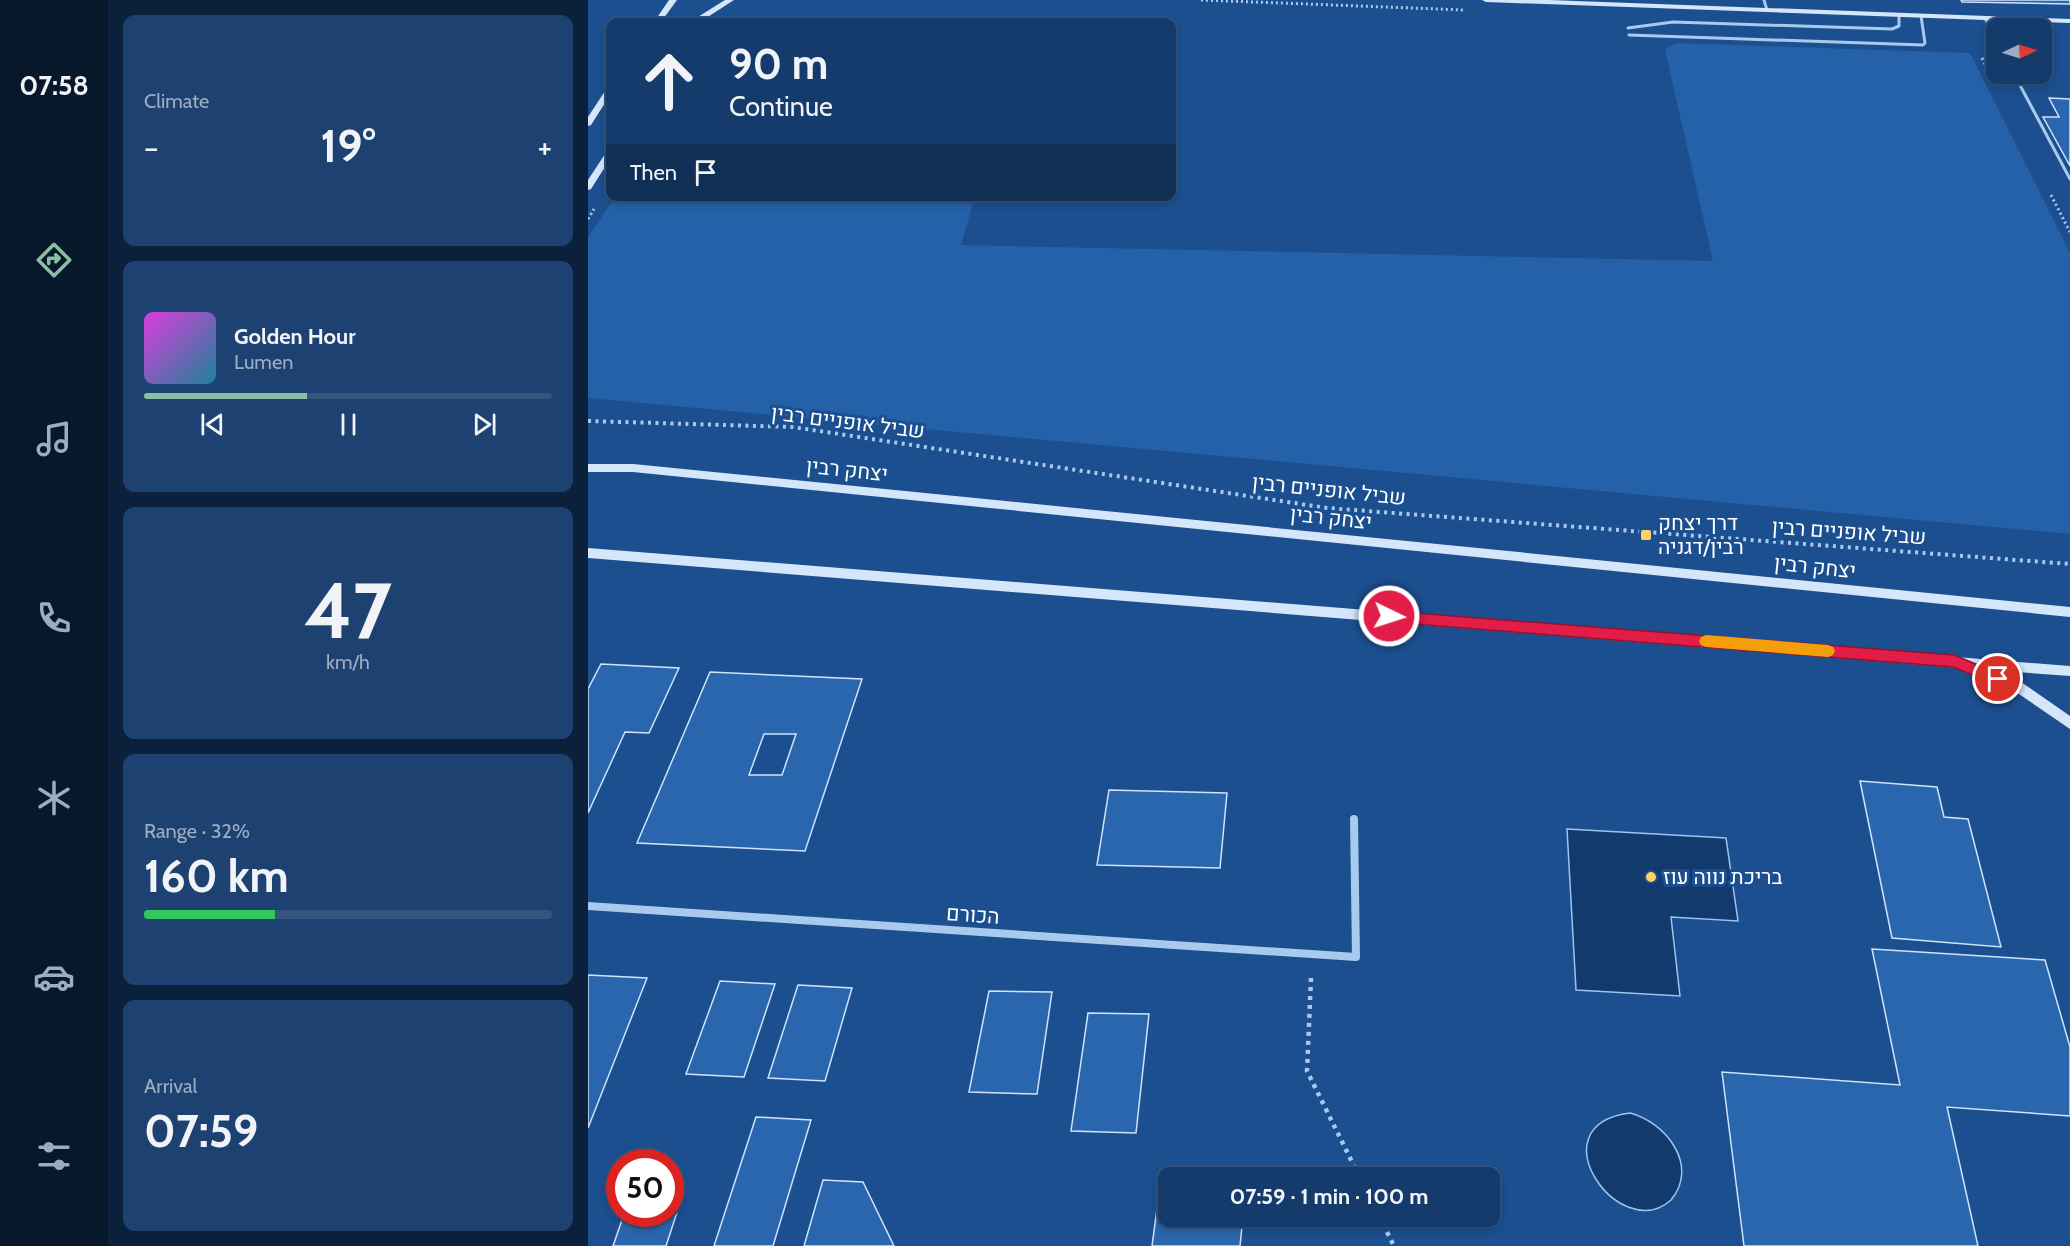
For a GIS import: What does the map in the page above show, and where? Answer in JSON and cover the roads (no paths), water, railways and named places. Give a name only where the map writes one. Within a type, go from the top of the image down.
[{"type":"main road","points":[[660,18],[673,0]]},
{"type":"main road","points":[[699,18],[711,0]]},
{"type":"main road","points":[[702,18],[730,0]]},
{"type":"main road","points":[[1486,0],[2070,21]]},
{"type":"main road","points":[[588,123],[606,96]]},
{"type":"main road","points":[[588,187],[606,159]]},
{"type":"main road","points":[[588,460],[633,468]]},
{"type":"main road","name":"יצחק רבין","points":[[588,468],[633,468],[2070,612]]},
{"type":"main road","points":[[588,553],[2070,671]]},
{"type":"main road","points":[[1954,661],[2020,688],[2070,723]]},
{"type":"street","name":"הכורם","points":[[588,906],[1356,957],[1354,819]]},
{"type":"lane","points":[[1764,0],[1767,10]]},
{"type":"lane","points":[[1628,28],[1673,22],[1892,29],[1899,26],[1899,15]]},
{"type":"lane","points":[[1629,35],[1923,45],[1925,43],[1921,16]]},
{"type":"lane","points":[[2019,84],[2070,179]]},
{"type":"place","name":"דרך יצחק רבין/דגניה","points":[[1646,535]]},
{"type":"place","name":"בריכת נווה עוז","points":[[1651,877]]}]
